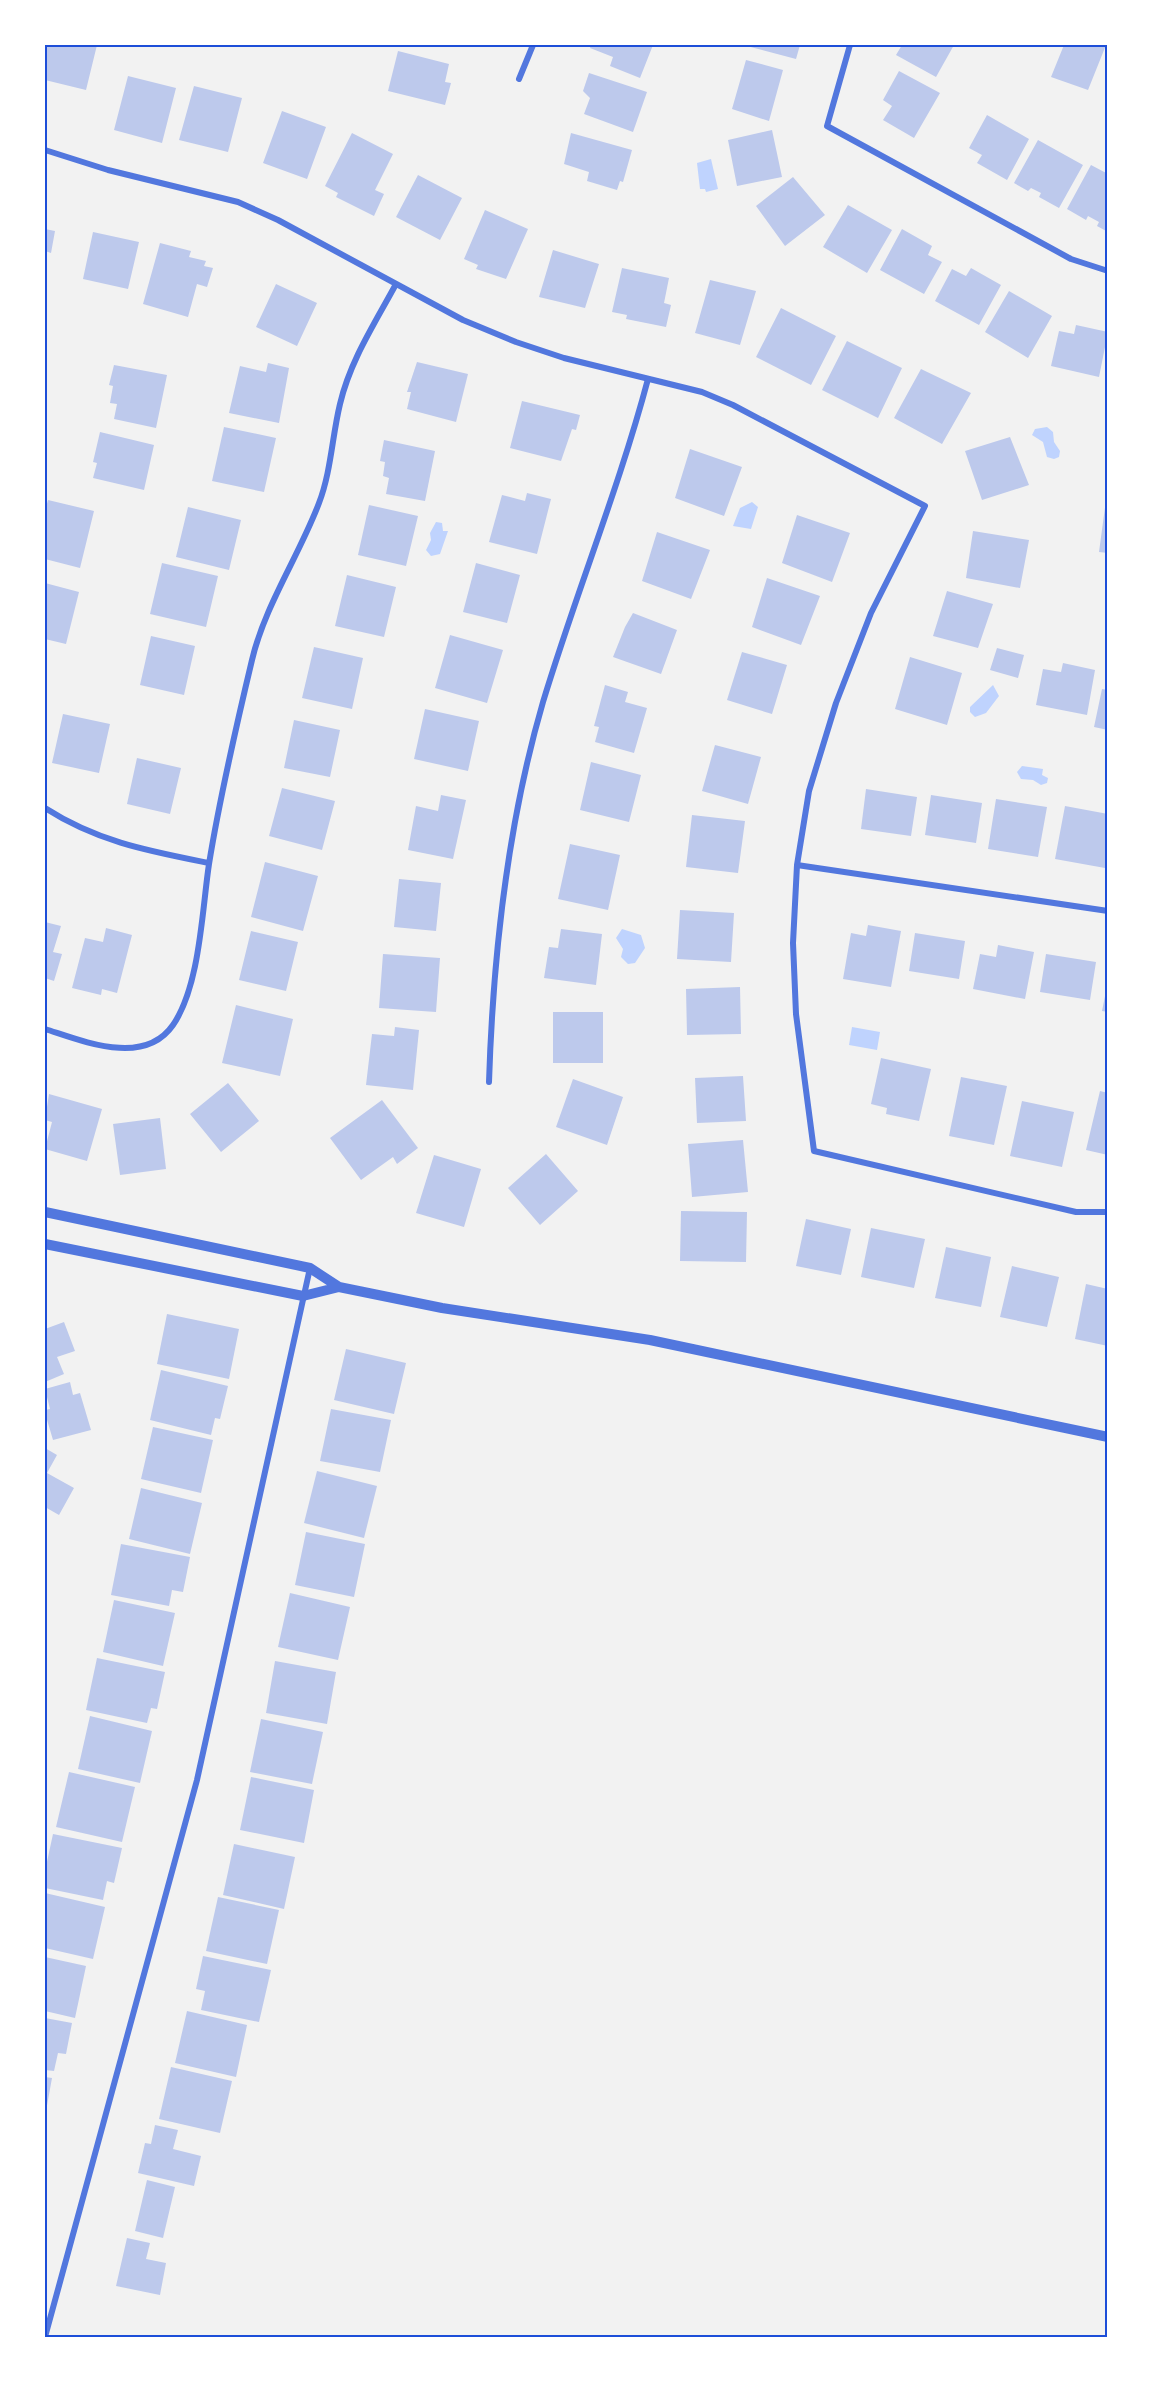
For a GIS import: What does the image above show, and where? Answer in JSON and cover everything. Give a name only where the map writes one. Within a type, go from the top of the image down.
[{"type":"street","points":[[519,79],[533,45]]},
{"type":"street","points":[[850,45],[827,126],[1071,259],[1108,271]]},
{"type":"street","points":[[45,150],[108,170],[238,202],[278,220],[464,320],[516,342],[564,358],[702,392],[733,405],[925,506],[871,613],[836,704],[810,791],[797,865],[793,943],[796,1014],[814,1151],[1076,1212],[1108,1212]]},
{"type":"street","points":[[45,1029],[106,1046],[127,1048],[153,1042],[173,1026],[186,998],[201,932],[209,863],[253,657],[268,615],[320,502],[339,405],[348,374],[396,284]]},
{"type":"street","points":[[489,1082],[491,1013],[503,907],[520,806],[543,704],[617,484],[648,379]]},
{"type":"street","points":[[45,808],[102,838],[144,850],[209,863]]},
{"type":"street","points":[[797,865],[1108,911]]},
{"type":"street","points":[[45,1212],[310,1268],[339,1287],[442,1308],[650,1340],[1108,1437]]},
{"type":"street","points":[[45,1244],[303,1296],[339,1287]]},
{"type":"street","points":[[45,2337],[195,1790],[310,1268]]},
{"type":"water","points":[[711,159],[718,189],[706,192],[705,189],[700,189],[697,163]]},
{"type":"water","points":[[1047,427],[1053,432],[1054,442],[1060,451],[1059,457],[1054,459],[1047,457],[1043,442],[1032,435],[1035,429]]},
{"type":"water","points":[[752,502],[758,507],[751,529],[733,526],[740,508]]},
{"type":"water","points":[[436,522],[442,523],[443,531],[448,531],[440,554],[431,556],[426,550],[431,540],[430,533]]},
{"type":"water","points":[[993,685],[999,696],[986,713],[975,717],[970,712],[970,707]]},
{"type":"water","points":[[1022,766],[1043,769],[1042,775],[1048,778],[1047,783],[1041,785],[1033,780],[1021,779],[1017,772]]},
{"type":"water","points":[[622,929],[641,935],[645,948],[635,963],[628,964],[621,957],[623,949],[616,938]]},
{"type":"water","points":[[852,1027],[880,1032],[877,1050],[849,1045]]},
{"type":"building","points":[[46,45],[97,45],[86,90],[45,80]]},
{"type":"building","points":[[591,45],[653,45],[640,78],[610,66],[613,57],[590,48]]},
{"type":"building","points":[[743,45],[800,45],[796,59]]},
{"type":"building","points":[[902,45],[954,45],[936,77],[896,55]]},
{"type":"building","points":[[1064,45],[1106,45],[1088,90],[1051,77]]},
{"type":"building","points":[[398,51],[449,64],[445,82],[451,83],[445,105],[388,91]]},
{"type":"building","points":[[746,60],[783,70],[769,121],[732,109]]},
{"type":"building","points":[[899,71],[940,93],[914,138],[883,120],[892,106],[883,100]]},
{"type":"building","points":[[589,73],[647,92],[633,132],[584,114],[590,98],[583,91]]},
{"type":"building","points":[[128,76],[176,88],[162,143],[114,130]]},
{"type":"building","points":[[194,86],[242,98],[228,152],[179,140]]},
{"type":"building","points":[[282,111],[326,127],[307,179],[263,163]]},
{"type":"building","points":[[987,115],[1029,139],[1007,180],[977,163],[982,155],[969,148]]},
{"type":"building","points":[[772,130],[782,177],[737,186],[728,140]]},
{"type":"building","points":[[352,133],[393,154],[375,190],[384,194],[374,216],[336,197],[338,193],[325,186]]},
{"type":"building","points":[[571,133],[632,150],[623,182],[620,181],[617,190],[587,181],[589,172],[564,164]]},
{"type":"building","points":[[1038,140],[1083,165],[1059,208],[1039,197],[1041,193],[1031,188],[1028,191],[1014,183]]},
{"type":"building","points":[[1091,165],[1108,174],[1108,232],[1097,226],[1099,222],[1088,216],[1086,220],[1067,209]]},
{"type":"building","points":[[418,175],[462,198],[440,240],[396,217]]},
{"type":"building","points":[[793,177],[825,215],[785,246],[756,206]]},
{"type":"building","points":[[848,205],[892,230],[867,273],[823,247]]},
{"type":"building","points":[[485,210],[528,229],[506,279],[476,269],[478,265],[464,259]]},
{"type":"building","points":[[45,229],[55,231],[51,253],[45,251]]},
{"type":"building","points":[[902,229],[932,246],[928,255],[942,262],[924,294],[880,270]]},
{"type":"building","points":[[93,232],[139,242],[128,289],[83,279]]},
{"type":"building","points":[[160,243],[191,251],[189,257],[206,261],[204,266],[213,268],[207,287],[197,284],[188,317],[143,304]]},
{"type":"building","points":[[553,250],[599,264],[585,308],[539,297]]},
{"type":"building","points":[[622,268],[669,278],[664,303],[671,305],[666,327],[626,319],[627,315],[612,312]]},
{"type":"building","points":[[971,268],[1001,285],[979,325],[935,301],[952,269],[966,276]]},
{"type":"building","points":[[710,280],[756,291],[740,345],[695,333]]},
{"type":"building","points":[[276,284],[317,303],[297,346],[256,327]]},
{"type":"building","points":[[1009,291],[1052,316],[1028,358],[985,332]]},
{"type":"building","points":[[781,308],[836,336],[811,385],[756,357]]},
{"type":"building","points":[[1076,325],[1108,332],[1099,377],[1051,366],[1059,331],[1074,334]]},
{"type":"building","points":[[847,341],[902,368],[878,418],[822,390]]},
{"type":"building","points":[[417,362],[468,374],[456,422],[407,409],[411,392],[407,392]]},
{"type":"building","points":[[268,363],[289,368],[279,423],[229,413],[240,366],[266,372]]},
{"type":"building","points":[[114,365],[167,375],[156,428],[114,419],[117,404],[110,403],[113,386],[109,385]]},
{"type":"building","points":[[921,369],[971,393],[942,444],[894,418]]},
{"type":"building","points":[[522,401],[580,415],[576,430],[572,429],[561,461],[510,448]]},
{"type":"building","points":[[224,427],[276,438],[264,492],[212,481]]},
{"type":"building","points":[[100,432],[154,445],[144,490],[93,478],[97,463],[93,462]]},
{"type":"building","points":[[1010,437],[1029,485],[982,500],[965,451]]},
{"type":"building","points":[[384,440],[435,451],[425,501],[386,494],[389,478],[383,476],[385,462],[380,461]]},
{"type":"building","points":[[690,449],[742,467],[724,516],[675,498]]},
{"type":"building","points":[[527,493],[551,499],[537,554],[489,542],[502,495],[525,501]]},
{"type":"building","points":[[48,500],[94,511],[80,568],[45,559],[45,511]]},
{"type":"building","points":[[1106,500],[1108,501],[1108,553],[1099,552]]},
{"type":"building","points":[[369,505],[418,516],[406,566],[358,555]]},
{"type":"building","points":[[188,507],[241,520],[229,570],[176,557]]},
{"type":"building","points":[[797,515],[850,533],[832,582],[782,563]]},
{"type":"building","points":[[973,531],[1029,540],[1020,588],[966,578]]},
{"type":"building","points":[[657,532],[710,550],[691,599],[642,581]]},
{"type":"building","points":[[162,563],[218,576],[206,627],[150,614]]},
{"type":"building","points":[[476,563],[520,575],[507,623],[463,612]]},
{"type":"building","points":[[347,575],[396,587],[384,637],[335,626]]},
{"type":"building","points":[[767,578],[820,596],[801,645],[752,627]]},
{"type":"building","points":[[45,583],[79,592],[66,644],[45,639]]},
{"type":"building","points":[[947,591],[993,604],[978,648],[933,636]]},
{"type":"building","points":[[633,613],[677,630],[661,674],[613,657]]},
{"type":"building","points":[[450,635],[503,650],[487,703],[435,688]]},
{"type":"building","points":[[151,636],[195,646],[184,695],[140,685]]},
{"type":"building","points":[[314,647],[363,658],[352,709],[302,698]]},
{"type":"building","points":[[997,648],[1024,655],[1018,678],[990,670]]},
{"type":"building","points":[[742,652],[787,665],[772,714],[727,700]]},
{"type":"building","points":[[910,657],[962,673],[947,725],[895,709]]},
{"type":"building","points":[[1063,663],[1095,670],[1087,715],[1036,705],[1043,669],[1061,672]]},
{"type":"building","points":[[605,685],[628,692],[625,702],[647,708],[634,753],[595,742],[599,727],[594,726]]},
{"type":"building","points":[[1102,689],[1108,690],[1108,730],[1094,727]]},
{"type":"building","points":[[425,709],[479,721],[468,771],[414,759]]},
{"type":"building","points":[[63,714],[110,724],[99,773],[52,763]]},
{"type":"building","points":[[294,720],[340,730],[330,777],[284,768]]},
{"type":"building","points":[[715,745],[761,757],[748,804],[702,791]]},
{"type":"building","points":[[137,758],[181,768],[170,814],[127,804]]},
{"type":"building","points":[[591,762],[641,775],[629,822],[580,810]]},
{"type":"building","points":[[282,788],[335,801],[322,850],[269,836]]},
{"type":"building","points":[[866,789],[917,797],[911,836],[861,829]]},
{"type":"building","points":[[441,795],[466,800],[453,859],[408,850],[416,806],[438,811]]},
{"type":"building","points":[[931,795],[982,803],[976,843],[925,835]]},
{"type":"building","points":[[996,799],[1047,807],[1038,857],[988,849]]},
{"type":"building","points":[[1065,806],[1108,814],[1105,868],[1055,859]]},
{"type":"building","points":[[692,815],[745,821],[738,873],[686,867]]},
{"type":"building","points":[[570,844],[620,855],[608,910],[558,899]]},
{"type":"building","points":[[265,862],[318,876],[303,931],[251,917]]},
{"type":"building","points":[[399,879],[441,883],[436,931],[394,927]]},
{"type":"building","points":[[680,910],[734,913],[731,962],[677,959]]},
{"type":"building","points":[[45,922],[61,926],[53,952],[62,954],[54,981],[45,978]]},
{"type":"building","points":[[868,925],[901,931],[891,987],[843,979],[851,933],[866,936]]},
{"type":"building","points":[[106,928],[132,935],[117,993],[102,989],[101,995],[72,988],[85,938],[103,942]]},
{"type":"building","points":[[561,929],[602,934],[596,985],[544,978],[549,947],[558,948]]},
{"type":"building","points":[[251,931],[298,942],[286,991],[239,980]]},
{"type":"building","points":[[915,933],[965,941],[959,979],[909,971]]},
{"type":"building","points":[[998,945],[1034,952],[1025,999],[973,989],[980,954],[996,957]]},
{"type":"building","points":[[383,954],[440,958],[436,1012],[379,1008]]},
{"type":"building","points":[[1046,954],[1096,962],[1090,1000],[1040,992]]},
{"type":"building","points":[[1108,986],[1108,1012],[1102,1011]]},
{"type":"building","points":[[740,987],[741,1034],[687,1035],[686,989]]},
{"type":"building","points":[[236,1005],[293,1019],[280,1076],[222,1063]]},
{"type":"building","points":[[553,1012],[603,1012],[603,1063],[553,1063]]},
{"type":"building","points":[[395,1027],[419,1030],[413,1090],[366,1085],[372,1034],[394,1036]]},
{"type":"building","points":[[881,1058],[931,1069],[919,1121],[886,1114],[887,1108],[871,1104]]},
{"type":"building","points":[[743,1076],[746,1121],[697,1123],[695,1078]]},
{"type":"building","points":[[961,1077],[1007,1086],[994,1145],[949,1136]]},
{"type":"building","points":[[573,1079],[623,1097],[607,1145],[556,1127]]},
{"type":"building","points":[[228,1083],[259,1121],[221,1152],[190,1114]]},
{"type":"building","points":[[1100,1091],[1108,1093],[1108,1155],[1086,1150]]},
{"type":"building","points":[[49,1094],[102,1109],[87,1161],[45,1149],[52,1122],[45,1120]]},
{"type":"building","points":[[382,1100],[418,1148],[397,1164],[393,1157],[361,1180],[330,1138]]},
{"type":"building","points":[[1022,1101],[1074,1112],[1062,1167],[1010,1156]]},
{"type":"building","points":[[160,1118],[166,1169],[120,1175],[113,1124]]},
{"type":"building","points":[[743,1140],[748,1192],[692,1197],[688,1144]]},
{"type":"building","points":[[546,1154],[578,1191],[540,1225],[508,1188]]},
{"type":"building","points":[[434,1155],[481,1169],[464,1227],[416,1213]]},
{"type":"building","points":[[681,1211],[747,1212],[746,1262],[680,1261]]},
{"type":"building","points":[[806,1219],[851,1229],[841,1275],[796,1266]]},
{"type":"building","points":[[871,1228],[925,1239],[914,1288],[861,1277]]},
{"type":"building","points":[[946,1247],[991,1257],[981,1307],[935,1298]]},
{"type":"building","points":[[1012,1266],[1059,1277],[1047,1327],[1000,1317]]},
{"type":"building","points":[[1086,1284],[1108,1289],[1108,1346],[1075,1339]]},
{"type":"building","points":[[167,1314],[239,1329],[229,1379],[157,1364]]},
{"type":"building","points":[[64,1322],[75,1351],[57,1357],[64,1374],[45,1382],[45,1329]]},
{"type":"building","points":[[346,1349],[406,1363],[394,1414],[334,1400]]},
{"type":"building","points":[[161,1370],[228,1386],[220,1419],[215,1418],[211,1435],[150,1420]]},
{"type":"building","points":[[70,1382],[73,1395],[80,1393],[91,1430],[53,1440],[45,1413],[45,1410],[50,1409],[45,1389]]},
{"type":"building","points":[[331,1409],[391,1420],[380,1472],[320,1461]]},
{"type":"building","points":[[153,1427],[213,1440],[201,1493],[141,1479]]},
{"type":"building","points":[[45,1448],[57,1455],[47,1473],[74,1488],[59,1515],[45,1507]]},
{"type":"building","points":[[317,1471],[377,1486],[364,1538],[304,1523]]},
{"type":"building","points":[[141,1488],[202,1503],[190,1554],[129,1539]]},
{"type":"building","points":[[306,1532],[365,1544],[354,1597],[295,1585]]},
{"type":"building","points":[[121,1544],[190,1557],[183,1592],[172,1590],[169,1606],[111,1595]]},
{"type":"building","points":[[290,1593],[350,1607],[338,1660],[278,1647]]},
{"type":"building","points":[[114,1600],[175,1613],[163,1666],[103,1652]]},
{"type":"building","points":[[97,1658],[165,1672],[157,1709],[151,1708],[147,1723],[86,1710]]},
{"type":"building","points":[[275,1661],[336,1672],[327,1724],[266,1713]]},
{"type":"building","points":[[90,1716],[152,1731],[140,1783],[78,1769]]},
{"type":"building","points":[[261,1719],[323,1732],[312,1784],[250,1772]]},
{"type":"building","points":[[69,1772],[135,1787],[122,1842],[56,1827]]},
{"type":"building","points":[[251,1777],[314,1790],[304,1843],[240,1830]]},
{"type":"building","points":[[53,1834],[122,1848],[114,1883],[107,1881],[103,1900],[45,1888],[45,1871]]},
{"type":"building","points":[[234,1844],[295,1857],[284,1909],[223,1895]]},
{"type":"building","points":[[45,1893],[105,1907],[93,1959],[45,1948]]},
{"type":"building","points":[[218,1897],[279,1910],[267,1964],[206,1951]]},
{"type":"building","points":[[203,1956],[271,1970],[259,2022],[201,2010],[205,1991],[196,1989]]},
{"type":"building","points":[[45,1957],[86,1966],[75,2018],[45,2011]]},
{"type":"building","points":[[187,2011],[247,2025],[236,2077],[175,2063]]},
{"type":"building","points":[[45,2018],[72,2023],[66,2054],[58,2053],[54,2071],[45,2070]]},
{"type":"building","points":[[171,2067],[232,2081],[220,2133],[159,2119]]},
{"type":"building","points":[[45,2077],[52,2078],[46,2111],[45,2111]]},
{"type":"building","points":[[155,2125],[178,2130],[173,2149],[201,2156],[194,2186],[138,2173],[145,2143],[151,2144]]},
{"type":"building","points":[[147,2180],[175,2187],[163,2238],[135,2231]]},
{"type":"building","points":[[127,2238],[150,2243],[146,2259],[166,2263],[160,2295],[116,2286]]}]
